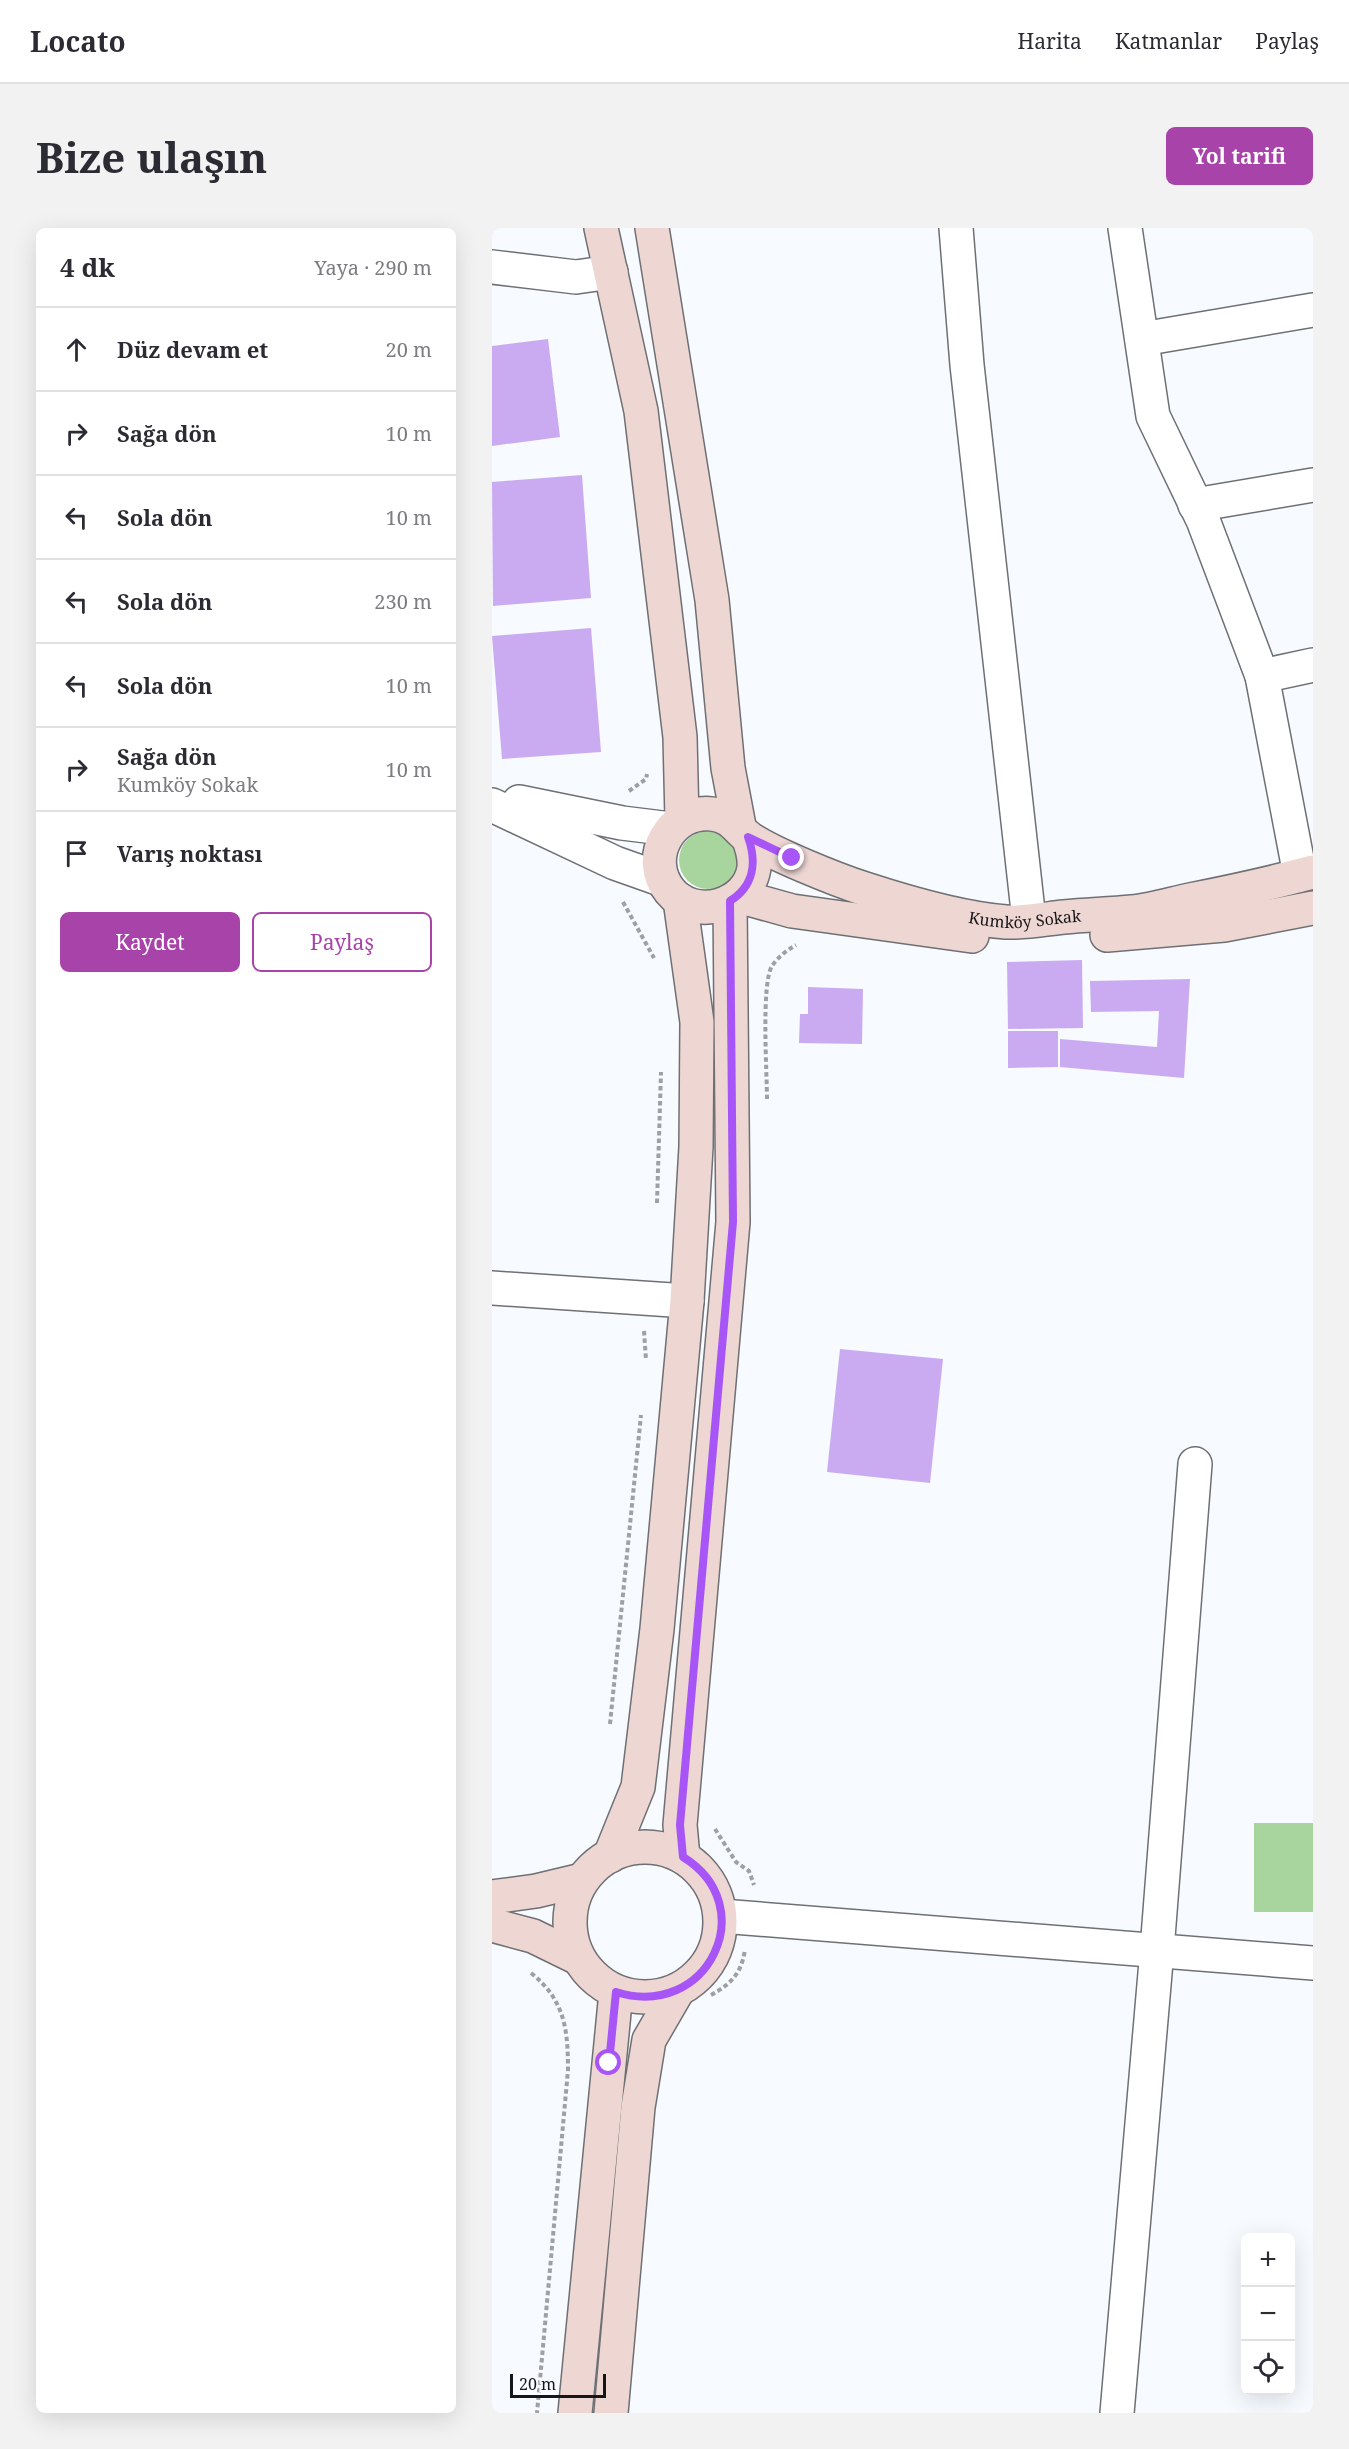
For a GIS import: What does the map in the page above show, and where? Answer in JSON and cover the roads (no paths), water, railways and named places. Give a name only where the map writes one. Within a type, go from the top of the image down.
[{"type":"main road","points":[[601,228],[641,411],[680,737],[676,825],[659,852],[659,866],[671,890],[697,1022],[696,1147],[687,1301],[657,1629],[639,1787],[610,1856]]},
{"type":"main road","points":[[652,228],[712,600],[728,768],[743,831],[753,853],[753,868],[748,883],[734,899],[710,908],[694,907],[671,890]]},
{"type":"main road","points":[[676,825],[697,814],[712,813],[727,817],[743,831]]},
{"type":"main road","name":"Kumköy Sokak","points":[[743,831],[864,889],[972,916],[1006,922],[1134,912],[1306,874]]},
{"type":"main road","points":[[683,1857],[680,1825],[733,1222],[734,899]]},
{"type":"main road","name":"Kumköy Sokak","points":[[734,899],[792,911],[964,935],[1022,939],[1224,925],[1313,908]]},
{"type":"main road","points":[[611,2413],[638,2107],[649,2040],[693,1993],[716,1950],[721,1916],[717,1897],[708,1879],[694,1864],[672,1851],[647,1846],[622,1850],[600,1861],[582,1880],[573,1900],[569,1922],[571,1940],[578,1958],[588,1973],[616,1992],[634,1997],[693,1993]]},
{"type":"main road","points":[[492,1897],[536,1891],[582,1880]]},
{"type":"main road","points":[[492,1925],[533,1936],[578,1958]]},
{"type":"main road","points":[[575,2413],[616,1992]]},
{"type":"street","points":[[956,228],[968,365],[1029,920]]},
{"type":"street","points":[[1125,228],[1153,416],[1196,504],[1262,676],[1306,874]]},
{"type":"street","points":[[492,267],[576,277],[611,272]]},
{"type":"street","points":[[1142,339],[1313,310]]},
{"type":"street","points":[[1196,504],[1313,485]]},
{"type":"street","points":[[1262,676],[1313,665]]},
{"type":"street","points":[[492,796],[622,823],[676,825]]},
{"type":"street","points":[[492,805],[671,890]]},
{"type":"street","points":[[492,1288],[687,1301]]},
{"type":"street","points":[[1117,2413],[1157,1950],[1195,1464]]},
{"type":"street","points":[[721,1916],[1313,1964]]}]
